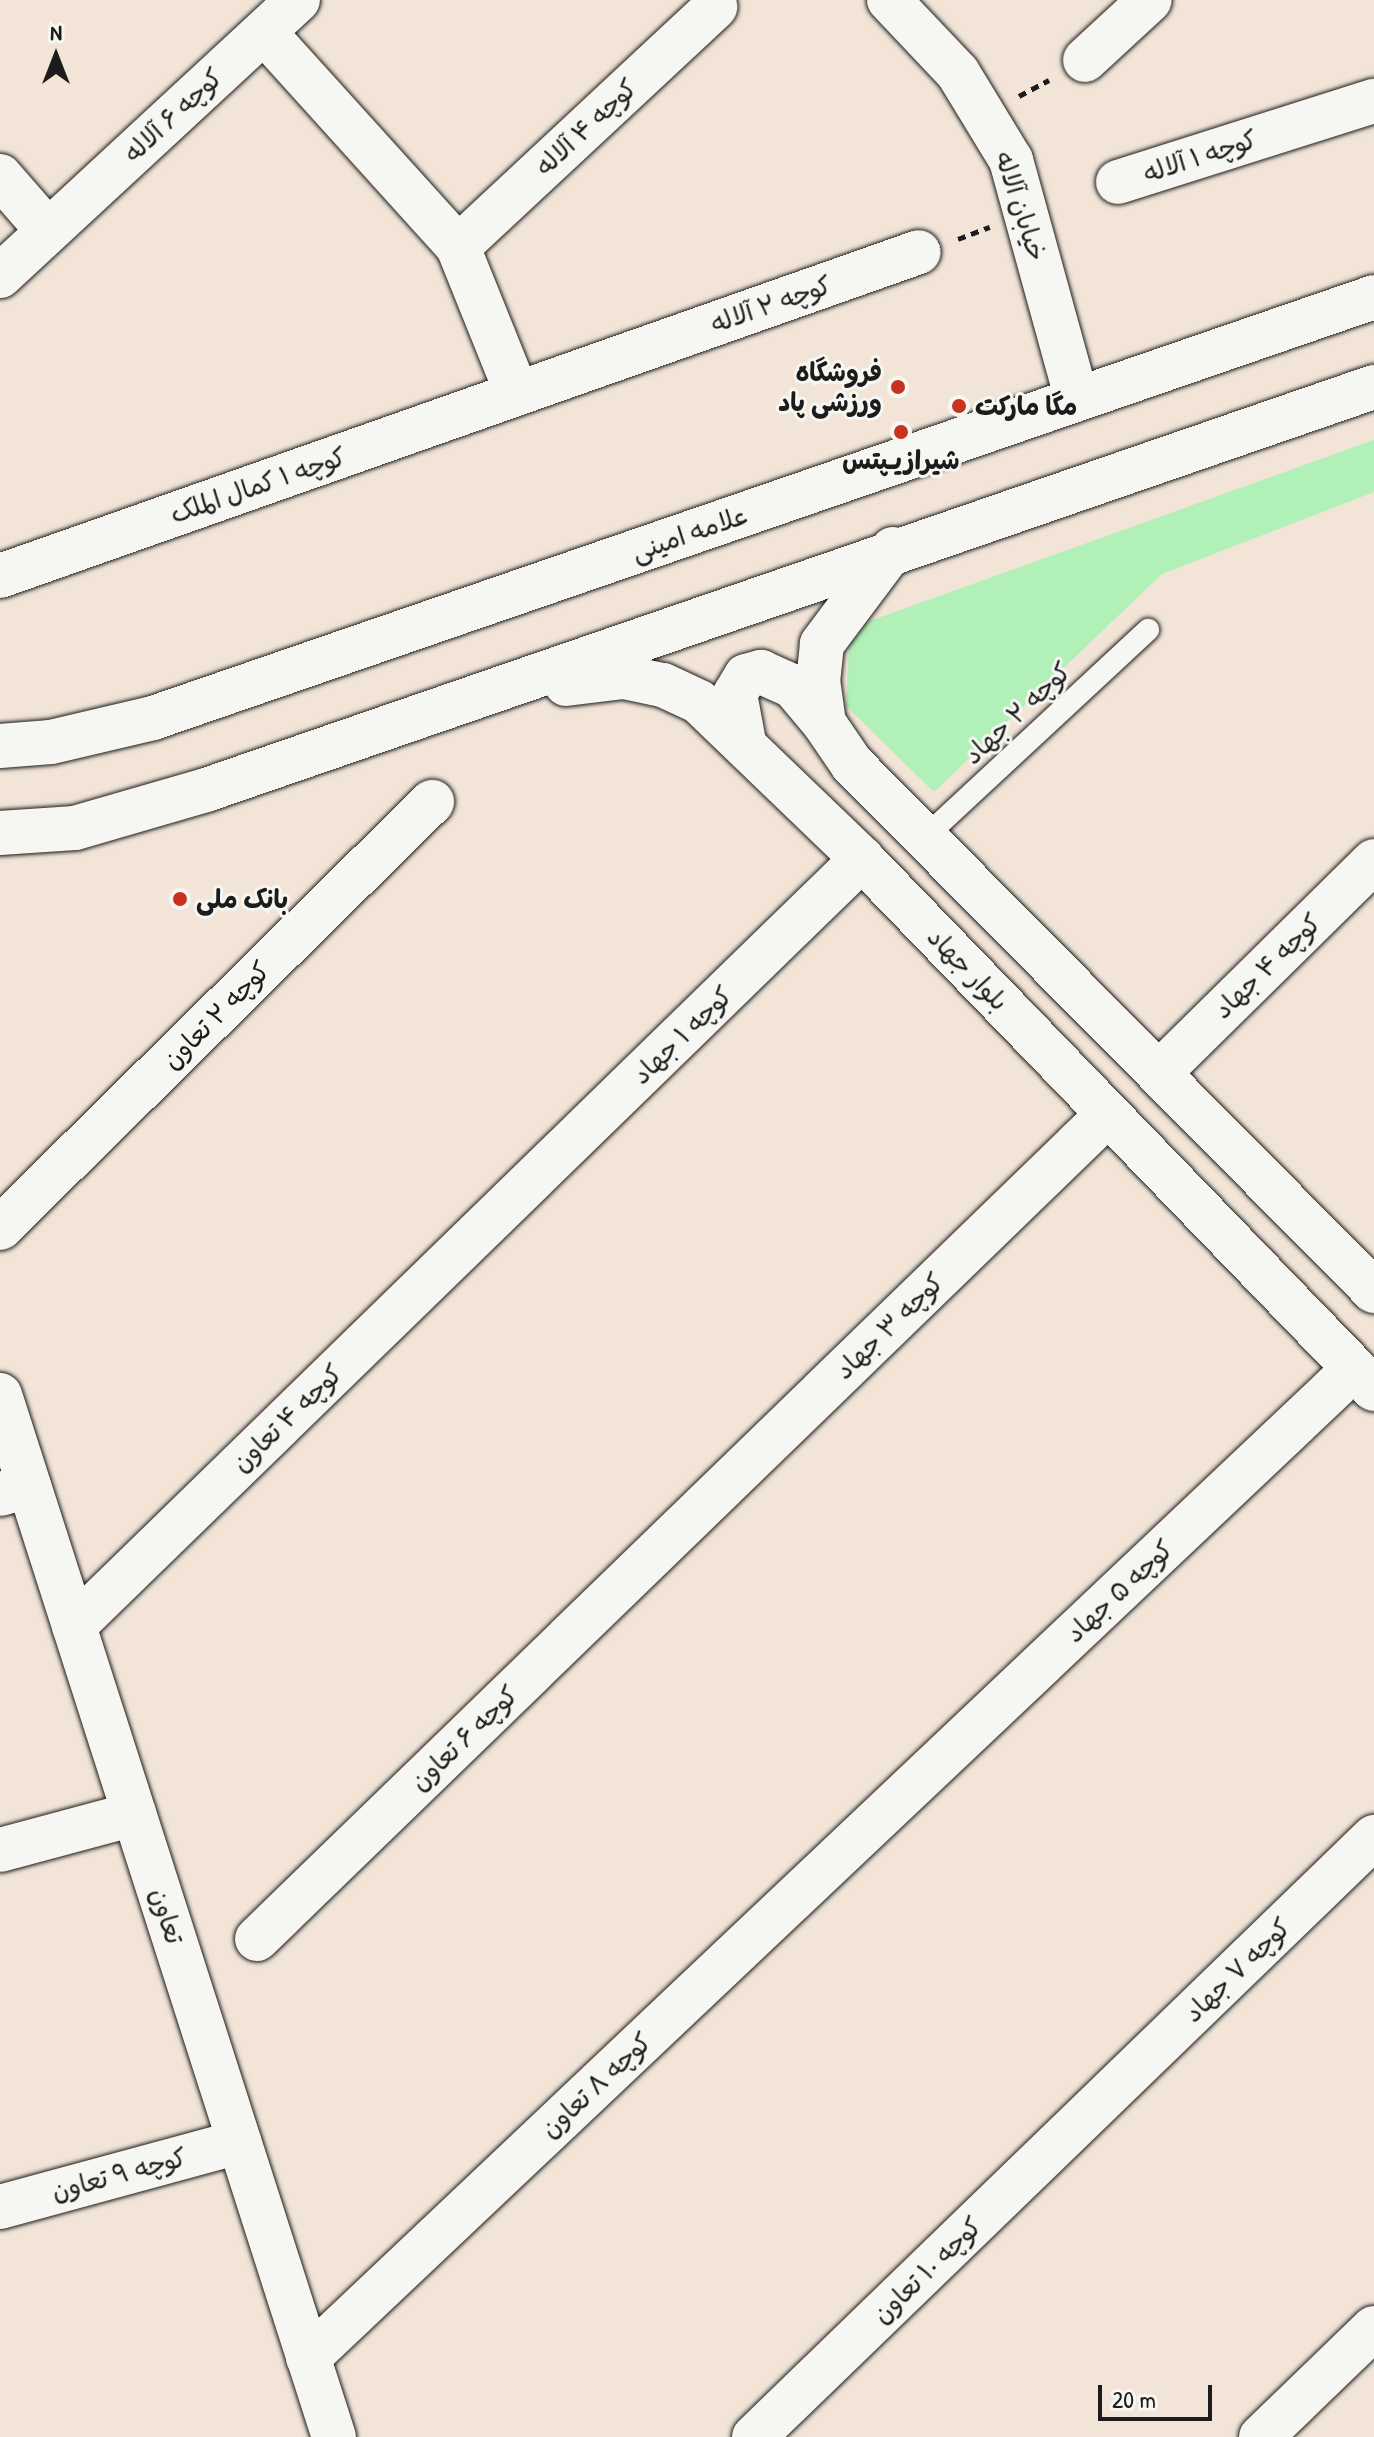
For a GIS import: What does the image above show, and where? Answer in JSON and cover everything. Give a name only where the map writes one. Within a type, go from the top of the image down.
[{"type":"street","name":"کوچه ۶ آلاله","points":[[0,276],[298,0]]},
{"type":"street","name":"خیابان آلاله","points":[[889,0],[958,73],[1011,160],[1077,399]]},
{"type":"street","points":[[1085,60],[1150,0]]},
{"type":"street","name":"کوچه ۴ آلاله","points":[[458,247],[715,7]]},
{"type":"street","points":[[264,32],[458,247],[517,394]]},
{"type":"street","name":"کوچه ۱ آلاله","points":[[1118,182],[1374,101]]},
{"type":"street","points":[[0,176],[48,231]]},
{"type":"street","name":"کوچه ۲ آلاله","points":[[517,394],[919,252]]},
{"type":"street","name":"علامه امینی","points":[[0,746],[51,742],[153,718],[1374,297]]},
{"type":"street","points":[[0,833],[75,828],[500,691],[894,549],[1374,387]]},
{"type":"street","name":"کوچه ۱ کمال الملک","points":[[0,576],[517,394]]},
{"type":"street","points":[[824,723],[818,680],[822,644],[894,549]]},
{"type":"street","points":[[744,742],[735,694],[746,676],[761,672],[793,686],[824,723],[852,764],[1161,1071],[1374,1291]]},
{"type":"street","name":"بلوار جهاد","points":[[500,691],[624,677],[663,685],[699,702],[744,742],[862,859],[1364,1379]]},
{"type":"street","name":"کوچه ۲ تعاون","points":[[0,1228],[432,802]]},
{"type":"street","name":"کوچه ۱ جهاد","points":[[501,1211],[862,859]]},
{"type":"street","name":"کوچه ۴ جهاد","points":[[1161,1071],[1374,861]]},
{"type":"street","name":"کوچه ۳ جهاد","points":[[671,1537],[1108,1114]]},
{"type":"street","name":"کوچه ۴ تعاون","points":[[74,1626],[501,1211]]},
{"type":"street","name":"کوچه ۵ جهاد","points":[[885,1813],[1364,1379]]},
{"type":"street","name":"تعاون","points":[[0,1395],[14,1490],[74,1626],[334,2437]]},
{"type":"street","name":"کوچه ۶ تعاون","points":[[257,1939],[671,1537]]},
{"type":"street","name":"کوچه ۸ تعاون","points":[[308,2358],[885,1813]]},
{"type":"street","points":[[0,1850],[134,1814]]},
{"type":"street","name":"کوچه ۷ جهاد","points":[[1100,2103],[1374,1837]]},
{"type":"street","name":"کوچه ۱۰ تعاون","points":[[754,2437],[1100,2103]]},
{"type":"street","name":"کوچه ۹ تعاون","points":[[0,2207],[239,2142]]},
{"type":"street","points":[[1261,2437],[1374,2328]]},
{"type":"lane","name":"کوچه ۲ جهاد","points":[[924,838],[1148,630]]},
{"type":"path","points":[[984,115],[1085,60]]},
{"type":"path","points":[[919,252],[1026,214]]},
{"type":"green space","points":[[1374,440],[1374,492],[1162,574],[934,792],[846,706],[850,628]]},
{"type":"place","name":"فروشگاه ورزشی پاد","points":[[898,387]]},
{"type":"place","name":"مگا مارکت","points":[[959,406]]},
{"type":"place","name":"شیرازیـپتس","points":[[901,432]]},
{"type":"place","name":"بانک ملی","points":[[180,899]]}]
